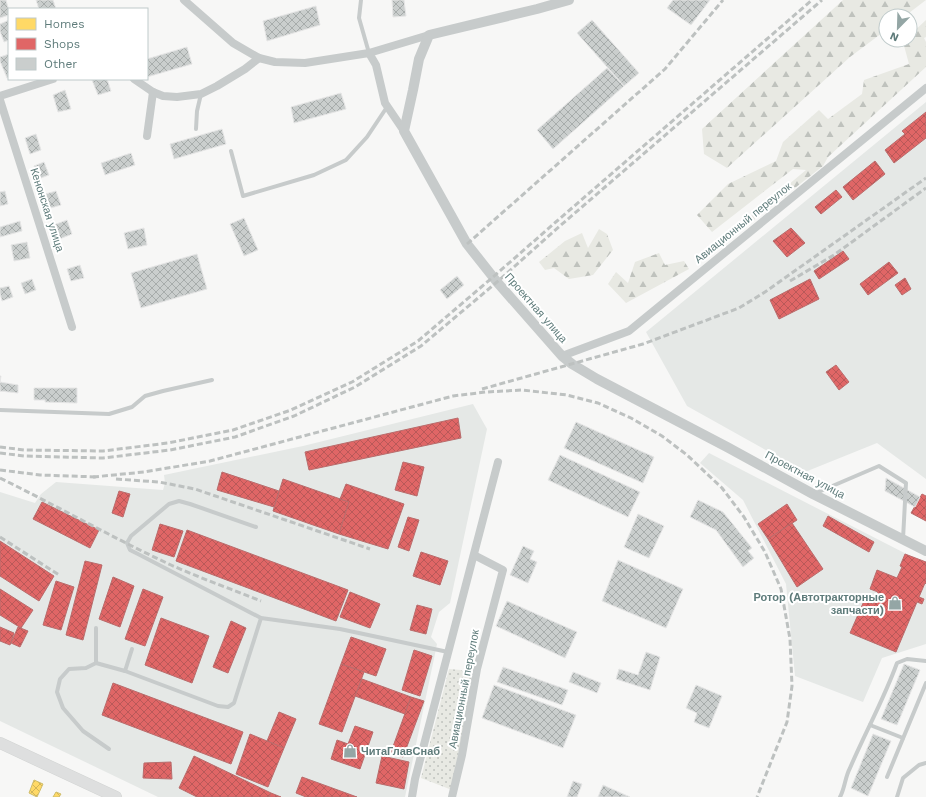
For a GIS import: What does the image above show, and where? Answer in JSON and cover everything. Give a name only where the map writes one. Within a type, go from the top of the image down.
[{"type":"main road","points":[[0,743],[116,797]]},
{"type":"street","points":[[184,0],[233,43],[258,58],[275,62],[305,64],[369,53],[429,35],[537,10],[569,0]]},
{"type":"street","points":[[404,132],[419,59],[429,35]]},
{"type":"street","points":[[369,53],[376,65],[385,102],[404,132]]},
{"type":"street","points":[[135,80],[153,92],[163,96],[177,97],[201,94],[245,69],[258,58]]},
{"type":"street","points":[[0,96],[50,80]]},
{"type":"street","name":"Авиационный переулок","points":[[562,356],[629,331],[926,88]]},
{"type":"street","points":[[147,136],[153,92]]},
{"type":"street","name":"Кенонская улица","points":[[0,100],[72,327]]},
{"type":"street","name":"Проектная улица","points":[[404,132],[467,244],[497,282],[562,356],[597,379],[814,494],[926,551]]},
{"type":"street","name":"Авиационный переулок","points":[[412,797],[415,779],[498,462]]},
{"type":"street","name":"Авиационный переулок","points":[[452,797],[462,755],[477,669],[503,570],[474,555]]},
{"type":"lane","points":[[361,0],[359,18],[369,53]]},
{"type":"lane","points":[[196,129],[197,111],[201,94]]},
{"type":"lane","points":[[231,152],[243,196],[314,175],[346,160],[367,137],[387,106]]},
{"type":"lane","points":[[0,410],[110,414],[132,407],[145,396],[212,380]]},
{"type":"lane","points":[[814,494],[879,466],[906,484],[903,540]]},
{"type":"lane","points":[[256,527],[190,504],[179,502],[169,504],[131,536],[127,544],[130,550],[261,618],[340,629],[448,652]]},
{"type":"lane","points":[[109,749],[83,731],[63,708],[56,692],[60,679],[69,669],[86,668],[96,663],[125,671],[218,706],[228,707],[234,703],[261,618]]},
{"type":"lane","points":[[96,628],[96,663]]},
{"type":"lane","points":[[125,671],[132,649]]},
{"type":"lane","points":[[840,797],[844,790],[848,771],[882,701],[897,663],[907,658],[926,661]]},
{"type":"lane","points":[[887,777],[926,683]]},
{"type":"lane","points":[[870,725],[903,738]]},
{"type":"lane","points":[[897,797],[903,778],[919,764],[926,764]]},
{"type":"shaded area","points":[[926,102],[926,479],[877,443],[805,472],[687,406],[646,332]]},
{"type":"shaded area","name":"ЧитаГлавСнаб","points":[[473,404],[487,429],[450,603],[439,612],[431,637],[437,644],[405,797],[158,797],[0,721],[0,492],[35,503],[41,494],[56,482],[163,490],[165,483],[164,475],[303,446]]},
{"type":"shaded area","points":[[709,453],[926,564],[926,644],[882,658],[863,702],[795,676],[786,584],[743,500],[700,463]]},
{"type":"green space","points":[[843,0],[926,0],[916,8],[878,8],[878,36],[850,57],[727,168],[704,154],[702,129]]},
{"type":"green space","points":[[926,20],[926,37],[924,38],[926,42],[926,67],[828,157],[823,166],[754,220],[751,216],[806,170],[793,169],[712,232],[697,215],[728,184],[776,161],[783,142],[819,110],[828,119],[862,94],[864,80],[909,64],[905,48],[918,48],[918,28]]},
{"type":"green space","points":[[599,229],[607,234],[613,250],[593,275],[569,279],[554,268],[545,270],[539,262],[565,241],[582,233],[588,248]]},
{"type":"green space","points":[[659,253],[665,265],[684,261],[689,269],[626,303],[608,284],[616,272],[628,283],[635,262]]},
{"type":"green space","points":[[449,669],[461,670],[472,678],[452,790],[421,778]]},
{"type":"building: Homes","points":[[34,780],[43,784],[37,797],[29,793]]},
{"type":"building: Homes","points":[[56,792],[61,794],[59,797],[53,797]]},
{"type":"building: Shops","points":[[926,112],[926,138],[894,163],[885,150],[905,134],[902,131]]},
{"type":"building: Shops","points":[[875,161],[885,174],[853,200],[843,187]]},
{"type":"building: Shops","points":[[836,190],[842,197],[821,214],[815,207]]},
{"type":"building: Shops","points":[[791,228],[805,243],[787,257],[773,241]]},
{"type":"building: Shops","points":[[843,251],[849,259],[819,279],[814,271]]},
{"type":"building: Shops","points":[[889,262],[898,273],[868,295],[860,284]]},
{"type":"building: Shops","points":[[905,278],[911,289],[902,295],[895,285]]},
{"type":"building: Shops","points":[[810,279],[819,299],[779,319],[770,300]]},
{"type":"building: Shops","points":[[836,365],[849,382],[839,390],[826,372]]},
{"type":"building: Shops","points":[[458,418],[461,438],[309,470],[305,452]]},
{"type":"building: Shops","points":[[403,462],[424,467],[417,496],[395,490]]},
{"type":"building: Shops","points":[[222,472],[279,491],[274,507],[217,490]]},
{"type":"building: Shops","points":[[283,479],[349,502],[339,534],[273,511]]},
{"type":"building: Shops","points":[[346,484],[404,504],[388,549],[339,534],[349,502],[340,499]]},
{"type":"building: Shops","points":[[119,491],[130,494],[123,517],[112,513]]},
{"type":"building: Shops","points":[[922,494],[926,496],[926,521],[911,513]]},
{"type":"building: Shops","points":[[42,502],[99,530],[90,548],[33,519]]},
{"type":"building: Shops","points":[[787,504],[797,520],[768,539],[758,524]]},
{"type":"building: Shops","points":[[828,516],[874,542],[869,552],[823,526]]},
{"type":"building: Shops","points":[[408,517],[419,520],[409,551],[398,547]]},
{"type":"building: Shops","points":[[792,523],[823,569],[797,587],[768,539]]},
{"type":"building: Shops","points":[[160,524],[183,531],[174,557],[152,550]]},
{"type":"building: Shops","points":[[187,530],[348,590],[336,621],[176,561]]},
{"type":"building: Shops","points":[[0,541],[54,576],[39,601],[0,576]]},
{"type":"building: Shops","points":[[421,552],[448,561],[440,585],[413,576]]},
{"type":"building: Shops","name":"Ротор (Автотракторные запчасти)","points":[[905,554],[926,562],[926,584],[925,583],[919,597],[924,599],[922,604],[917,602],[896,652],[850,633],[864,601],[873,604],[878,592],[870,589],[877,570],[897,578],[902,567],[900,566]]},
{"type":"building: Shops","points":[[85,561],[102,565],[83,640],[66,635]]},
{"type":"building: Shops","points":[[113,577],[134,586],[120,627],[99,619]]},
{"type":"building: Shops","points":[[56,581],[74,587],[61,630],[43,625]]},
{"type":"building: Shops","points":[[0,589],[33,610],[21,628],[0,615]]},
{"type":"building: Shops","points":[[143,589],[163,597],[145,646],[125,639]]},
{"type":"building: Shops","points":[[350,592],[380,604],[370,628],[340,617]]},
{"type":"building: Shops","points":[[417,605],[432,609],[426,634],[410,630]]},
{"type":"building: Shops","points":[[161,618],[209,636],[192,683],[145,665]]},
{"type":"building: Shops","points":[[231,621],[246,628],[228,673],[213,667]]},
{"type":"building: Shops","points":[[0,627],[14,633],[10,645],[0,641]]},
{"type":"building: Shops","points":[[18,627],[28,631],[20,647],[11,643]]},
{"type":"building: Shops","points":[[351,637],[386,649],[376,676],[341,664]]},
{"type":"building: Shops","points":[[414,650],[432,656],[420,696],[402,690]]},
{"type":"building: Shops","points":[[341,664],[364,672],[342,732],[319,724]]},
{"type":"building: Shops","points":[[362,679],[411,697],[405,714],[355,696]]},
{"type":"building: Shops","points":[[113,683],[243,732],[231,764],[102,715]]},
{"type":"building: Shops","points":[[411,697],[424,701],[403,757],[391,752]]},
{"type":"building: Shops","points":[[279,712],[296,719],[284,748],[267,741]]},
{"type":"building: Shops","name":"ЧитаГлавСнаб","points":[[355,726],[373,732],[360,769],[331,759],[337,740],[348,744]]},
{"type":"building: Shops","points":[[250,734],[284,748],[268,787],[236,774]]},
{"type":"building: Shops","points":[[194,756],[271,793],[269,797],[197,797],[179,788]]},
{"type":"building: Shops","points":[[382,756],[409,762],[404,789],[376,783]]},
{"type":"building: Shops","points":[[171,762],[172,779],[143,778],[144,763]]},
{"type":"building: Shops","points":[[302,777],[357,797],[306,797],[296,793]]},
{"type":"building: Shops","points":[[271,793],[281,797],[269,797]]},
{"type":"building: Other","points":[[0,0],[6,0],[8,15],[0,18]]},
{"type":"building: Other","points":[[36,0],[53,0],[56,8],[39,8]]},
{"type":"building: Other","points":[[392,0],[404,0],[406,16],[393,17]]},
{"type":"building: Other","points":[[673,0],[710,0],[691,25],[667,8]]},
{"type":"building: Other","points":[[316,6],[320,25],[267,41],[263,21]]},
{"type":"building: Other","points":[[8,20],[8,40],[4,42],[0,31],[0,24]]},
{"type":"building: Other","points":[[592,20],[639,73],[624,86],[577,33]]},
{"type":"building: Other","points":[[187,47],[192,64],[148,77],[148,59]]},
{"type":"building: Other","points":[[8,54],[7,78],[0,61],[0,57]]},
{"type":"building: Other","points":[[607,68],[624,86],[553,149],[537,130]]},
{"type":"building: Other","points":[[92,80],[107,80],[111,91],[98,95]]},
{"type":"building: Other","points":[[65,90],[71,109],[58,112],[53,95]]},
{"type":"building: Other","points":[[341,93],[346,109],[294,123],[291,107]]},
{"type":"building: Other","points":[[222,129],[226,144],[174,159],[170,144]]},
{"type":"building: Other","points":[[36,134],[41,150],[30,154],[25,138]]},
{"type":"building: Other","points":[[131,153],[135,165],[105,175],[101,163]]},
{"type":"building: Other","points":[[44,162],[49,175],[38,179],[34,166]]},
{"type":"building: Other","points":[[5,191],[8,204],[0,206],[0,192]]},
{"type":"building: Other","points":[[56,191],[61,205],[47,209],[42,195]]},
{"type":"building: Other","points":[[244,218],[258,250],[244,256],[230,224]]},
{"type":"building: Other","points":[[67,220],[72,234],[57,240],[51,226]]},
{"type":"building: Other","points":[[20,221],[22,231],[0,237],[0,227]]},
{"type":"building: Other","points":[[144,228],[147,245],[128,249],[124,233]]},
{"type":"building: Other","points":[[27,242],[30,258],[14,261],[11,245]]},
{"type":"building: Other","points":[[197,254],[207,289],[141,308],[131,273]]},
{"type":"building: Other","points":[[80,265],[84,278],[71,281],[67,269]]},
{"type":"building: Other","points":[[457,276],[464,285],[447,299],[440,290]]},
{"type":"building: Other","points":[[32,279],[36,290],[25,294],[21,283]]},
{"type":"building: Other","points":[[9,286],[13,297],[2,301],[0,288]]},
{"type":"building: Other","points":[[0,382],[18,385],[18,393],[0,391]]},
{"type":"building: Other","points":[[34,388],[77,388],[77,403],[45,402],[45,400],[34,400]]},
{"type":"building: Other","points":[[576,422],[654,457],[643,483],[564,448]]},
{"type":"building: Other","points":[[560,455],[640,492],[628,517],[548,480]]},
{"type":"building: Other","points":[[886,478],[920,497],[915,507],[885,491]]},
{"type":"building: Other","points":[[698,500],[723,512],[752,548],[748,551],[754,558],[743,567],[716,530],[690,517]]},
{"type":"building: Other","points":[[638,514],[664,526],[649,558],[624,547]]},
{"type":"building: Other","points":[[523,546],[534,551],[530,559],[537,562],[528,583],[510,575]]},
{"type":"building: Other","points":[[618,560],[683,589],[666,628],[602,601]]},
{"type":"building: Other","points":[[507,601],[577,632],[565,658],[496,626]]},
{"type":"building: Other","points":[[646,652],[660,657],[650,690],[616,679],[619,669],[638,675]]},
{"type":"building: Other","points":[[904,664],[920,670],[897,725],[881,719]]},
{"type":"building: Other","points":[[503,667],[568,690],[562,705],[497,682]]},
{"type":"building: Other","points":[[573,672],[601,683],[597,693],[569,682]]},
{"type":"building: Other","points":[[494,685],[576,715],[563,748],[482,718]]},
{"type":"building: Other","points":[[696,685],[722,696],[709,728],[694,722],[697,713],[686,708]]},
{"type":"building: Other","points":[[873,734],[891,741],[868,796],[851,788]]},
{"type":"building: Other","points":[[573,781],[582,784],[577,797],[567,797]]},
{"type":"building: Other","points":[[603,785],[630,797],[598,797]]},
{"type":"railway","points":[[467,244],[665,69],[723,0]]},
{"type":"railway","points":[[0,447],[24,450],[103,451],[168,443],[233,430],[291,410],[352,382],[418,341],[812,0]]},
{"type":"railway","points":[[0,453],[24,456],[103,458],[170,450],[235,437],[294,416],[355,387],[421,346],[822,0]]},
{"type":"railway","points":[[482,389],[643,344],[739,308],[765,292],[926,178]]},
{"type":"railway","points":[[790,281],[834,255],[926,188]]},
{"type":"railway","points":[[93,477],[144,472],[210,461],[453,396],[486,392],[522,390],[567,395],[598,403],[631,418],[662,436],[687,455],[722,488],[744,517],[765,552],[781,589],[790,639],[792,686],[787,722],[757,797]]},
{"type":"railway","points":[[0,470],[40,475],[98,477]]},
{"type":"railway","points":[[0,478],[171,565],[261,601]]},
{"type":"railway","points":[[116,479],[159,482],[195,489],[370,549]]},
{"type":"railway","points":[[0,537],[59,575]]},
{"type":"place","name":"Ротор (Автотракторные запчасти)","points":[[895,603]]},
{"type":"place","name":"ЧитаГлавСнаб","points":[[350,751]]}]
